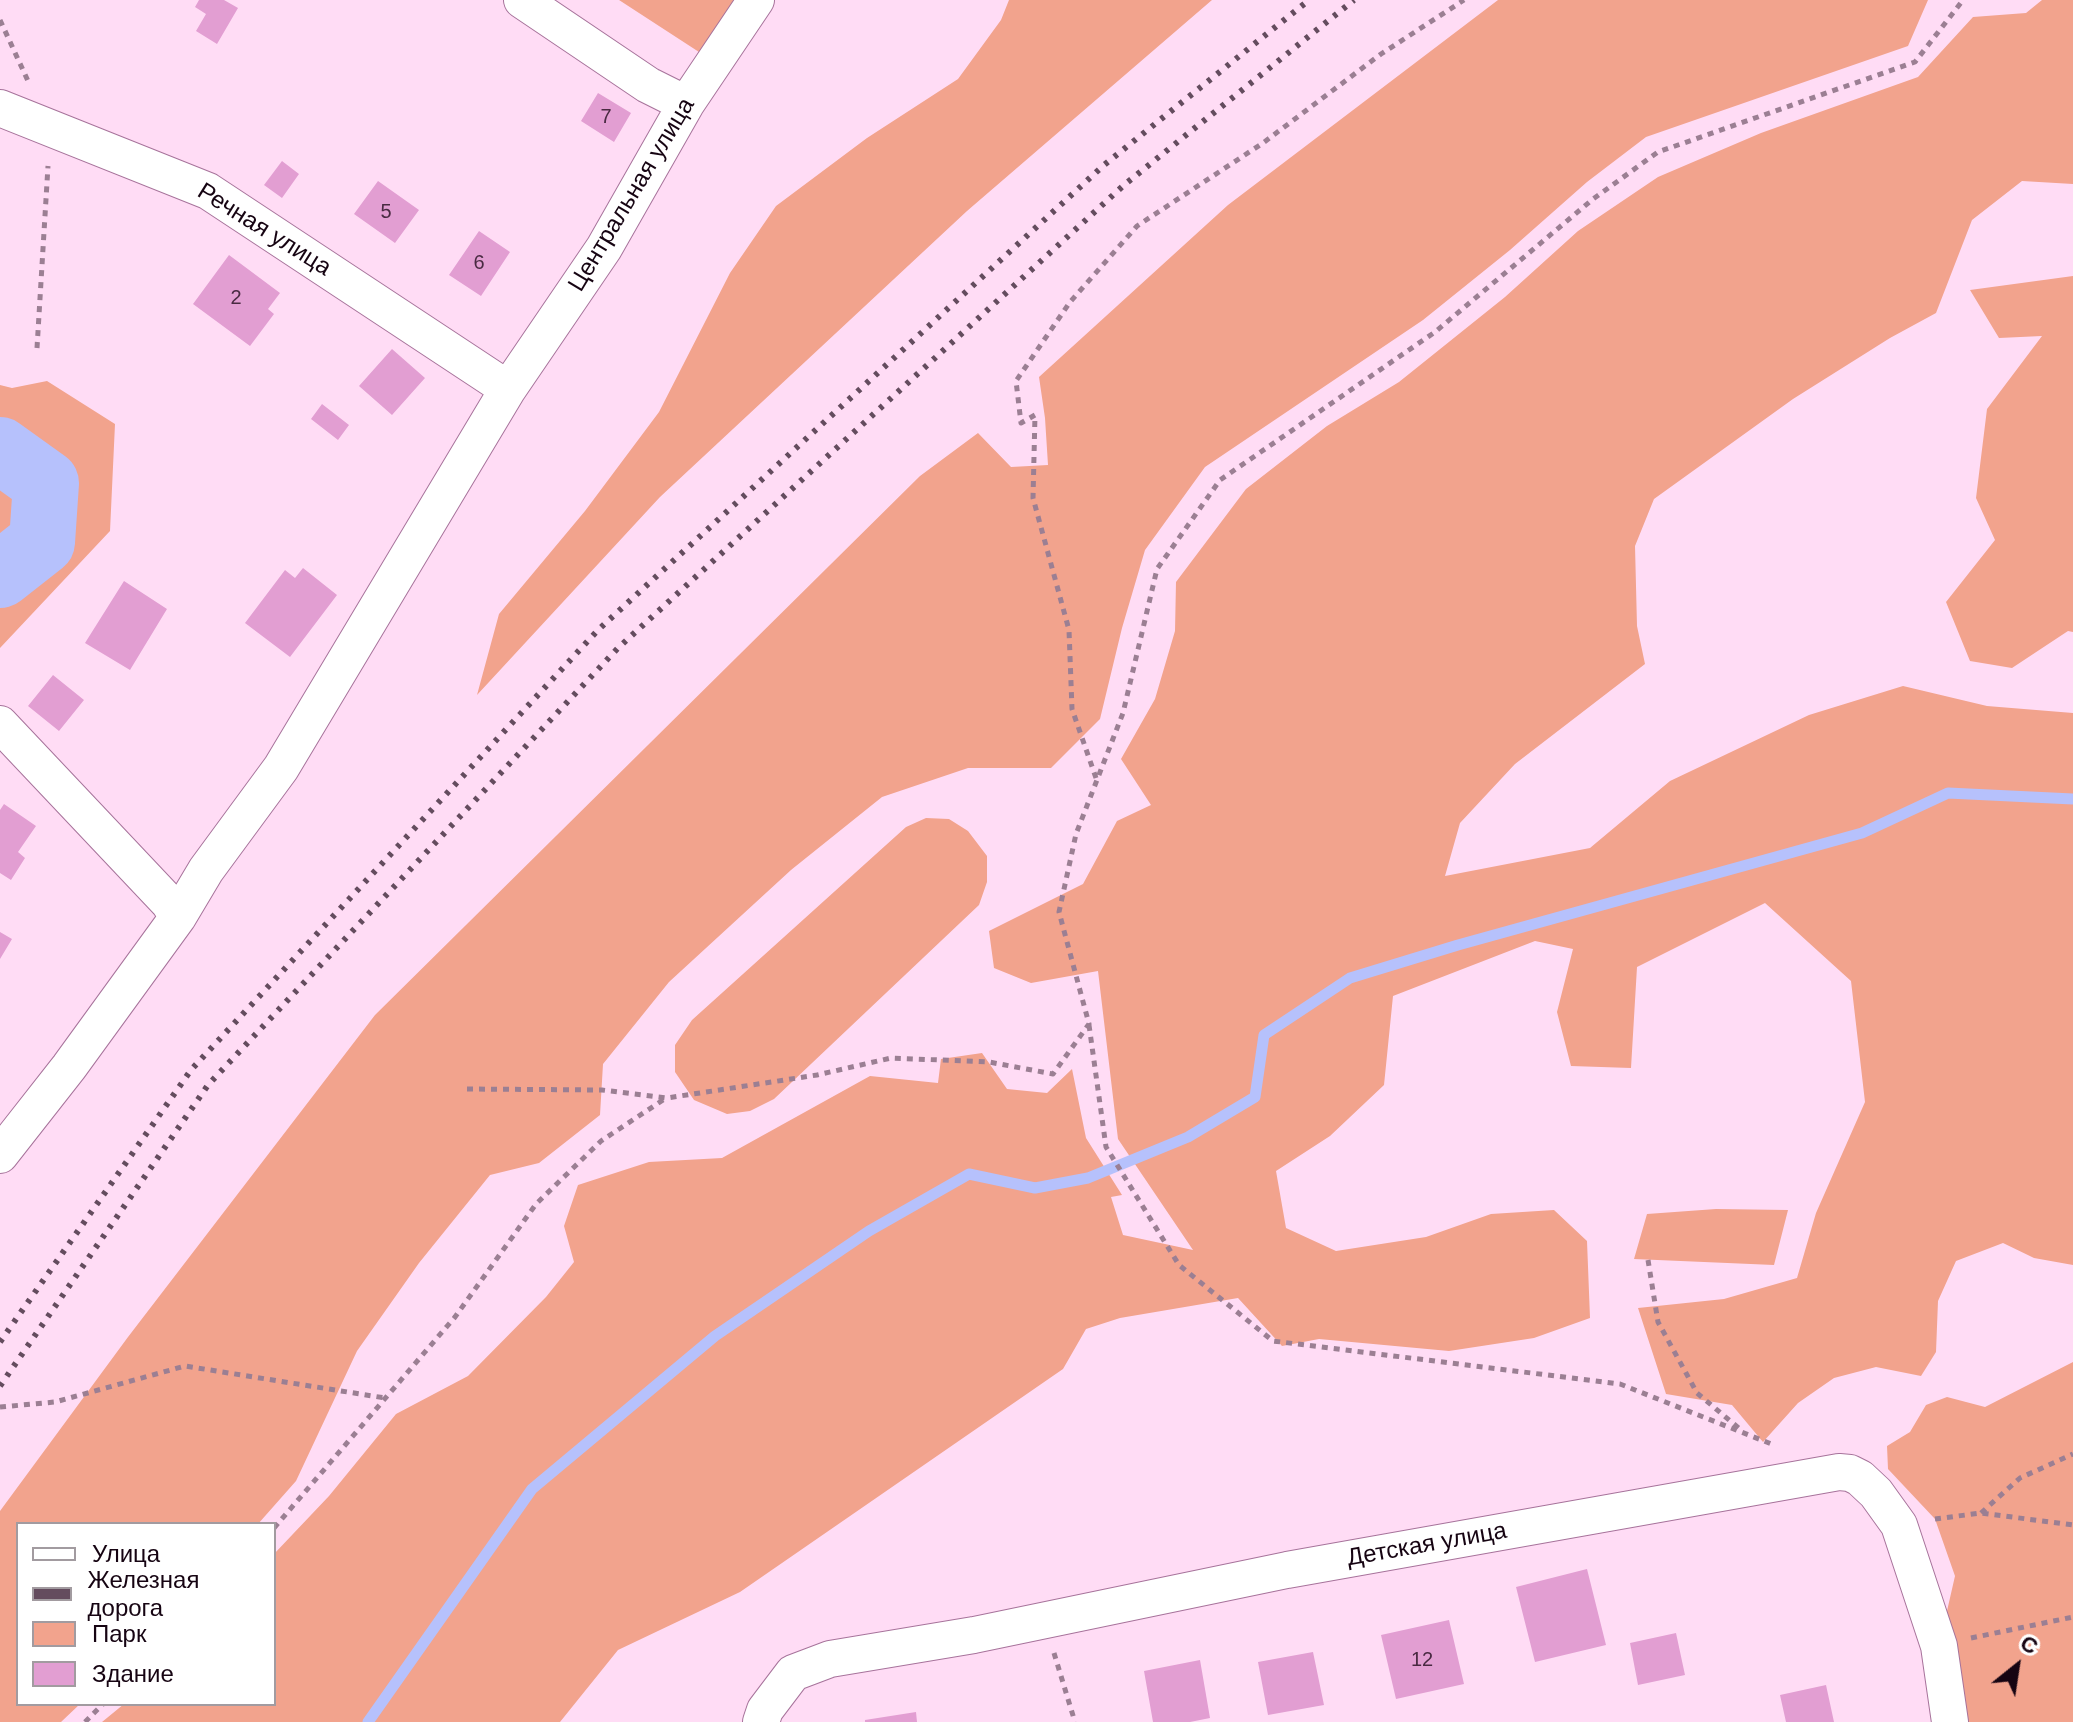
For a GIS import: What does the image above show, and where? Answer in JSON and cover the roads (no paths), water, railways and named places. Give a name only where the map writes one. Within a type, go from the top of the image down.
[{"type":"street","points":[[522,0],[648,85],[686,104]]},
{"type":"street","name":"Центральная улица","points":[[0,1155],[69,1067],[178,917],[206,870],[281,768],[508,389],[604,248],[686,104],[756,0]]},
{"type":"street","name":"Речная улица","points":[[0,108],[208,191],[508,389]]},
{"type":"street","points":[[0,724],[169,903],[178,917]]},
{"type":"street","name":"Детская улица","points":[[761,1722],[765,1710],[793,1673],[830,1659],[1044,1621],[1287,1570],[1839,1472],[1860,1478],[1876,1493],[1899,1525],[1939,1646],[1944,1711]]},
{"type":"waterway","points":[[0,450],[46,483],[42,542],[0,575]]},
{"type":"waterway","points":[[368,1722],[532,1489],[715,1336],[869,1231],[969,1174],[1035,1188],[1088,1178],[1188,1137],[1255,1097],[1264,1035],[1350,978],[1862,833],[1948,793],[2073,799]]},
{"type":"railway","points":[[0,1342],[191,1070],[598,630],[1104,165],[1309,0]]},
{"type":"railway","points":[[0,1386],[208,1085],[618,648],[1124,185],[1354,0]]}]
